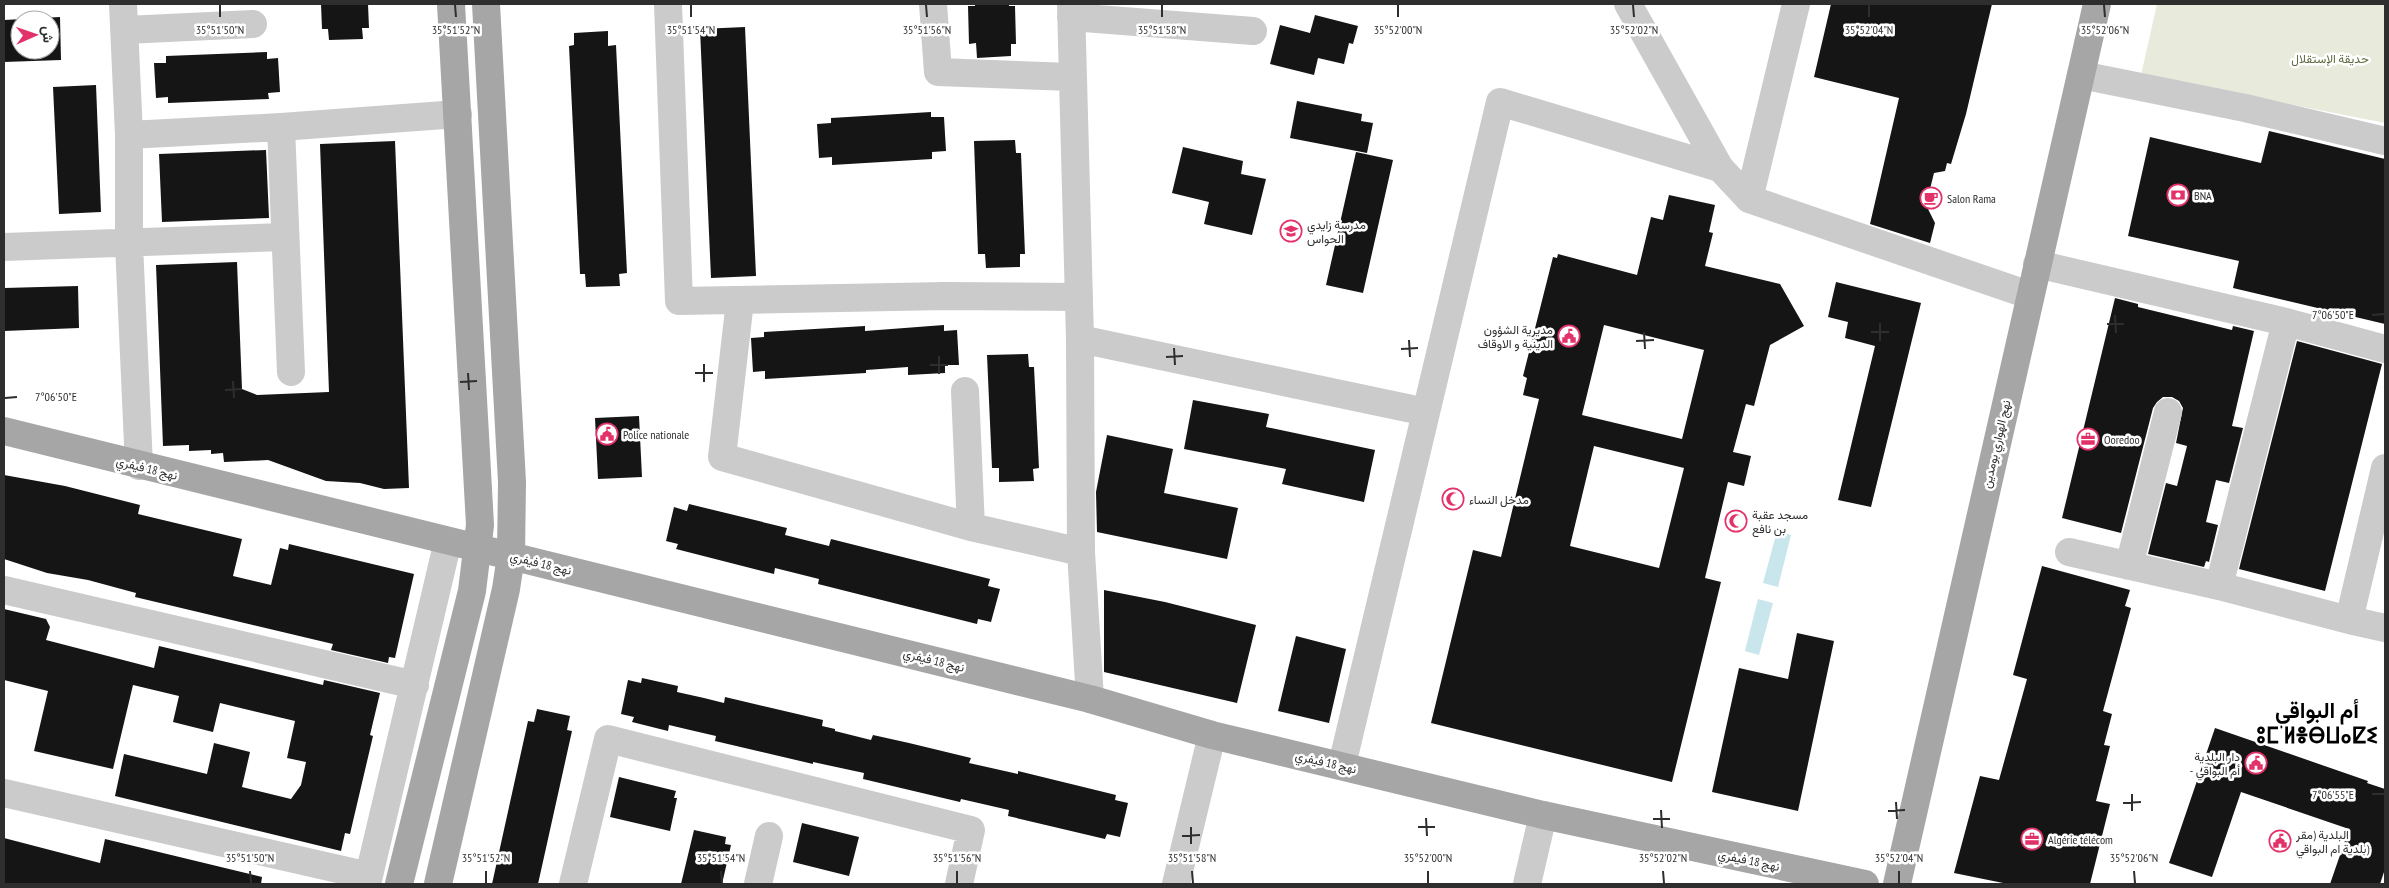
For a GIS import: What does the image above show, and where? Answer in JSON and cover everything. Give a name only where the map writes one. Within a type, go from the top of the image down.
[{"type":"main road","points":[[399,884],[472,591],[479,547],[480,500],[451,4]]},
{"type":"main road","points":[[438,884],[499,626],[511,556],[512,482],[486,4]]},
{"type":"main road","name":"نهج الهواري بومدين","points":[[1897,884],[2029,295],[2097,4]]},
{"type":"main road","name":"نهج 18 فيفري","points":[[4,431],[139,466],[479,547],[1090,699],[1212,735],[1543,815],[1865,884]]},
{"type":"street","points":[[668,4],[679,301],[945,296],[1079,296]]},
{"type":"street","points":[[933,4],[938,72],[1071,77]]},
{"type":"street","points":[[1628,4],[1720,168],[1749,199],[2029,295]]},
{"type":"street","points":[[1749,199],[1796,4]]},
{"type":"street","points":[[1090,699],[1081,552],[1080,339],[1071,77],[1071,10],[1253,31]]},
{"type":"street","points":[[139,466],[129,244],[129,135],[124,17],[253,24]]},
{"type":"street","points":[[2081,75],[2245,108],[2385,141]]},
{"type":"street","points":[[1342,765],[1500,102],[1720,168]]},
{"type":"street","points":[[129,135],[281,127],[458,114]]},
{"type":"street","points":[[281,127],[291,372]]},
{"type":"street","points":[[4,247],[285,237]]},
{"type":"street","points":[[2037,264],[2286,322],[2385,349]]},
{"type":"street","points":[[740,301],[722,457],[971,527],[1081,552]]},
{"type":"street","points":[[2219,586],[2286,322]]},
{"type":"street","points":[[1080,339],[1426,412]]},
{"type":"street","points":[[965,391],[971,527]]},
{"type":"street","points":[[2129,566],[2168,412]]},
{"type":"street","points":[[2348,620],[2385,468]]},
{"type":"street","points":[[4,793],[368,880],[448,541]]},
{"type":"street","points":[[2069,552],[2219,586],[2385,628]]},
{"type":"street","points":[[4,590],[415,685]]},
{"type":"street","points":[[1176,884],[1212,735]]},
{"type":"street","points":[[573,884],[608,739],[971,830],[959,884]]},
{"type":"street","points":[[1527,884],[1543,815]]},
{"type":"street","points":[[758,884],[769,836]]},
{"type":"green space","name":"حديقة الإستقلال","points":[[2157,4],[2385,4],[2385,123],[2141,75]]},
{"type":"water","points":[[1777,531],[1791,535],[1778,587],[1763,583]]},
{"type":"water","points":[[1758,599],[1773,603],[1759,655],[1745,651]]},
{"type":"building","points":[[321,4],[368,4],[369,28],[362,28],[363,39],[329,40],[328,29],[322,29]]},
{"type":"building","points":[[975,4],[1009,4],[1009,6],[1015,6],[1016,44],[1011,44],[1011,56],[977,58],[976,43],[969,44],[968,6],[975,6]]},
{"type":"building","points":[[1831,4],[1992,4],[1966,114],[1951,164],[1947,163],[1945,171],[1934,173],[1926,205],[1935,223],[1930,243],[1870,224],[1899,98],[1814,77]]},
{"type":"building","points":[[1315,15],[1358,26],[1353,44],[1349,43],[1344,64],[1318,58],[1314,75],[1270,64],[1280,25],[1310,33]]},
{"type":"building","points":[[60,17],[61,60],[4,62],[4,20],[10,20],[10,60],[60,60]]},
{"type":"building","points":[[745,27],[756,276],[711,278],[700,29]]},
{"type":"building","points":[[608,31],[608,46],[616,45],[627,273],[619,274],[620,286],[586,287],[585,274],[580,274],[569,46],[574,45],[574,33]]},
{"type":"building","points":[[267,52],[267,59],[278,58],[280,92],[268,93],[269,99],[168,103],[168,97],[156,98],[154,63],[166,63],[166,56]]},
{"type":"building","points":[[96,85],[101,212],[59,214],[53,87]]},
{"type":"building","points":[[1297,101],[1362,114],[1361,121],[1373,123],[1367,153],[1290,138]]},
{"type":"building","points":[[931,112],[931,117],[944,117],[946,151],[932,152],[932,159],[832,165],[832,157],[819,158],[817,124],[831,123],[831,118]]},
{"type":"building","points":[[2269,131],[2385,159],[2385,324],[2233,288],[2239,261],[2128,236],[2150,137],[2261,163]]},
{"type":"building","points":[[1015,140],[1016,153],[1021,153],[1025,254],[1020,254],[1020,267],[986,268],[985,254],[978,254],[974,141]]},
{"type":"building","points":[[395,141],[409,488],[384,489],[360,483],[326,481],[268,460],[224,462],[223,453],[211,454],[211,450],[189,451],[189,445],[163,446],[156,265],[237,262],[242,389],[257,395],[329,392],[320,144]]},
{"type":"building","points":[[1183,147],[1243,161],[1241,174],[1266,179],[1252,235],[1204,224],[1209,202],[1172,193]]},
{"type":"building","points":[[266,150],[269,218],[162,222],[159,154]]},
{"type":"building","points":[[1356,152],[1393,160],[1363,293],[1326,285]]},
{"type":"building","points":[[1669,195],[1715,205],[1709,232],[1713,233],[1705,266],[1780,284],[1804,326],[1770,345],[1754,406],[1746,404],[1733,452],[1751,456],[1744,486],[1728,482],[1705,578],[1721,582],[1672,782],[1431,723],[1473,550],[1501,557],[1539,399],[1523,395],[1527,378],[1523,376],[1553,257],[1557,258],[1558,254],[1637,275],[1651,217],[1663,220]],"holes":[[[1604,325],[1704,350],[1682,439],[1582,415]],[[1594,446],[1684,468],[1659,568],[1570,546]]]},
{"type":"building","points":[[1836,282],[1921,303],[1871,507],[1838,500],[1875,346],[1845,338],[1848,322],[1828,317]]},
{"type":"building","points":[[78,286],[79,328],[4,331],[4,288]]},
{"type":"building","points":[[2115,298],[2138,304],[2138,307],[2232,330],[2233,326],[2254,331],[2232,426],[2243,428],[2229,483],[2216,480],[2206,522],[2218,525],[2209,562],[2206,561],[2204,567],[2148,554],[2166,483],[2177,486],[2187,446],[2176,443],[2183,408],[2179,401],[2172,397],[2163,397],[2153,408],[2121,533],[2062,518]]},
{"type":"building","points":[[944,325],[944,331],[957,330],[959,365],[945,365],[945,373],[908,375],[908,367],[866,370],[866,373],[765,379],[765,371],[753,372],[751,338],[764,337],[764,332],[865,326],[865,331]]},
{"type":"building","points":[[2297,341],[2382,364],[2325,591],[2239,569]]},
{"type":"building","points":[[1028,354],[1029,367],[1034,367],[1039,468],[1033,469],[1034,481],[999,482],[999,468],[992,468],[987,355]]},
{"type":"building","points":[[1193,400],[1269,414],[1266,427],[1375,450],[1364,502],[1282,484],[1286,469],[1184,449]]},
{"type":"building","points":[[639,416],[642,477],[598,479],[595,418]]},
{"type":"building","points":[[1107,435],[1173,449],[1164,493],[1238,508],[1227,559],[1097,532],[1096,492]]},
{"type":"building","points":[[4,475],[65,486],[140,505],[138,514],[242,539],[233,576],[271,585],[280,548],[288,550],[289,544],[414,574],[395,658],[389,657],[388,663],[331,650],[333,644],[135,597],[136,593],[88,580],[47,573],[4,559]]},
{"type":"building","points":[[689,504],[787,528],[785,535],[829,546],[831,539],[990,579],[988,586],[1000,589],[991,622],[978,619],[977,624],[818,584],[819,579],[775,568],[774,574],[676,549],[678,544],[666,541],[674,507],[687,511]]},
{"type":"building","points":[[2042,566],[2130,590],[2125,606],[2131,608],[2103,711],[2112,714],[2104,745],[2110,746],[2096,801],[2110,804],[2090,884],[2008,884],[1954,873],[1980,776],[1999,780],[2027,679],[2013,675]]},
{"type":"building","points":[[1104,590],[1165,602],[1256,625],[1237,703],[1104,672]]},
{"type":"building","points":[[4,609],[46,619],[50,627],[46,640],[154,668],[159,646],[323,685],[324,680],[380,693],[370,735],[373,736],[350,834],[345,833],[341,851],[115,796],[124,754],[207,774],[214,743],[250,752],[242,787],[291,799],[301,785],[306,762],[287,758],[295,721],[220,703],[213,732],[173,722],[179,696],[133,685],[113,769],[34,751],[48,691],[4,680]]},
{"type":"building","points":[[1797,633],[1834,641],[1798,811],[1712,792],[1739,668],[1788,679]]},
{"type":"building","points":[[1296,636],[1346,649],[1329,723],[1278,711]]},
{"type":"building","points":[[642,678],[678,686],[677,692],[724,703],[725,697],[823,720],[822,726],[871,740],[873,735],[909,743],[971,758],[969,763],[1018,774],[1018,771],[1116,795],[1115,800],[1128,803],[1120,837],[1107,834],[1105,839],[1008,816],[1009,810],[961,799],[960,802],[863,779],[864,773],[813,762],[813,764],[715,741],[716,736],[669,725],[668,731],[632,722],[634,717],[621,714],[628,680],[641,683]]},
{"type":"building","points":[[537,709],[570,716],[567,730],[572,731],[538,884],[492,884],[528,721],[534,722]]},
{"type":"building","name":"دار البلدية - أم البواقي","points":[[2215,728],[2368,781],[2367,783],[2385,789],[2385,869],[2380,884],[2330,884],[2349,829],[2241,792],[2212,877],[2169,863]]},
{"type":"building","points":[[619,777],[676,791],[674,798],[677,798],[670,831],[610,817]]},
{"type":"building","points":[[802,823],[859,837],[849,876],[793,862]]},
{"type":"building","points":[[694,830],[726,837],[725,844],[731,845],[722,884],[681,884]]},
{"type":"building","points":[[4,838],[100,863],[105,839],[262,877],[261,884],[4,884]]},
{"type":"place","name":"BNA","points":[[2178,195]]},
{"type":"place","name":"Salon Rama","points":[[1931,198]]},
{"type":"place","name":"مدرسة زايدي الحواس","points":[[1291,231]]},
{"type":"place","name":"مديرية الشؤون الدينية و الاوقاف","points":[[1569,336]]},
{"type":"place","name":"Police nationale","points":[[607,434]]},
{"type":"place","name":"Ooredoo","points":[[2088,439]]},
{"type":"place","name":"مدخل النساء","points":[[1453,499]]},
{"type":"place","name":"مسجد عقبة بن نافع","points":[[1736,521]]},
{"type":"place","name":"دار البلدية - أم البواقي","points":[[2256,763]]},
{"type":"place","name":"Algérie télécom","points":[[2032,839]]},
{"type":"place","name":"البلدية (مقر بلدية ام البواقي)","points":[[2280,841]]},
{"type":"district","name":"أم البواقي ⵓⵎ ⵍⴻⴱⵡⴰⵇⵉ","points":[[2317,722]]}]
